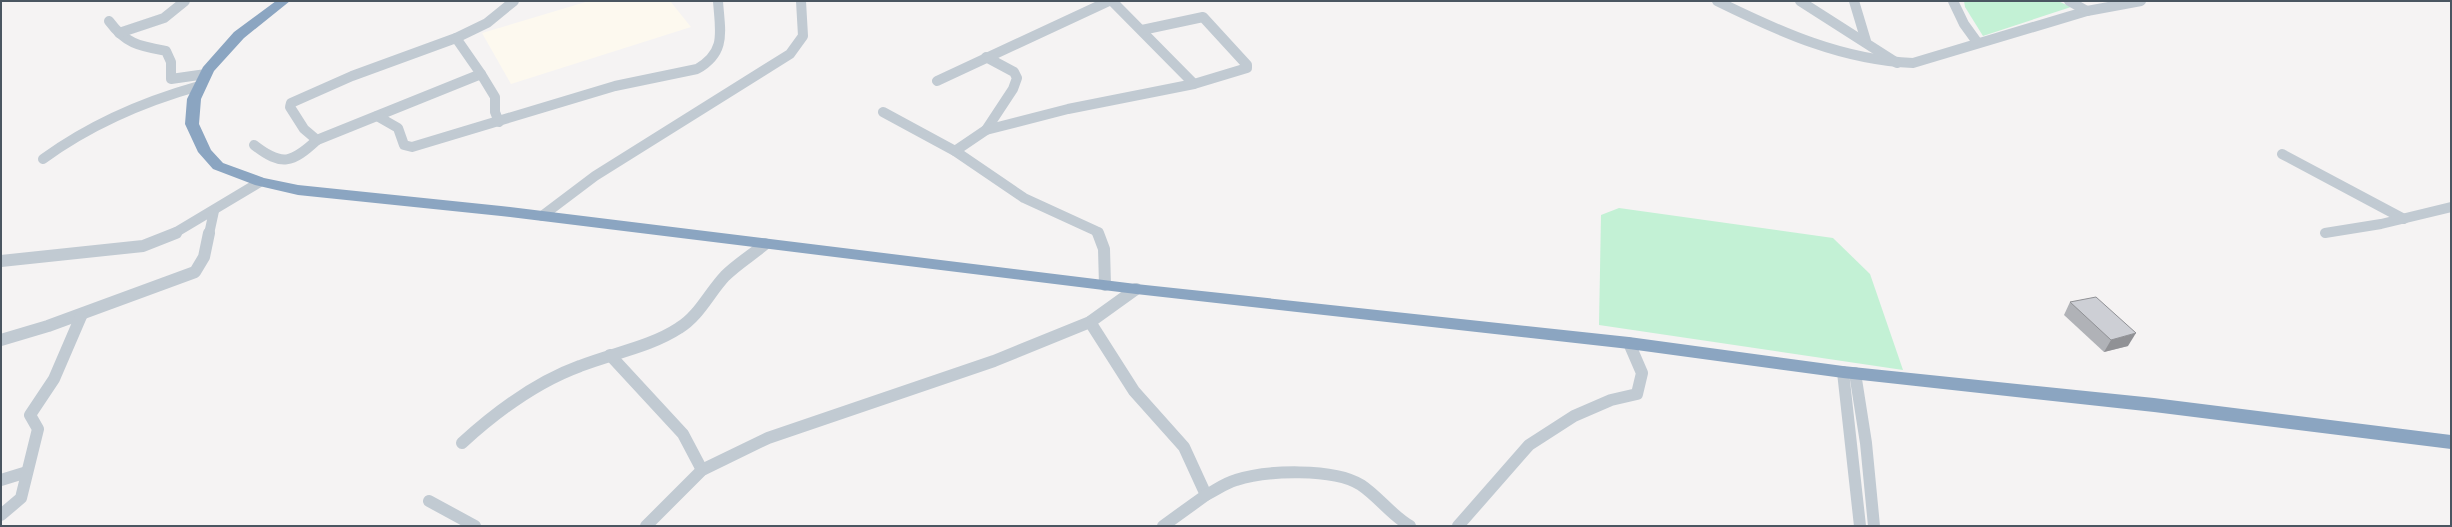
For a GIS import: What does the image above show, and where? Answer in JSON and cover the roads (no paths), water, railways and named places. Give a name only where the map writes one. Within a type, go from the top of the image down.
[{"type":"highway","points":[[284,1],[239,35],[203,80],[192,114],[192,124],[205,152],[218,166],[260,182],[298,190],[349,197],[542,216],[1136,289],[1629,343],[1849,372],[2154,405],[2451,442]]},
{"type":"street","points":[[119,33],[161,18],[176,10],[185,1]]},
{"type":"street","points":[[317,140],[304,129],[290,107],[291,103],[456,38],[488,23],[514,1]]},
{"type":"street","points":[[377,116],[398,128],[404,145],[409,147],[499,122],[615,86],[681,73],[708,64],[719,50],[718,1]]},
{"type":"street","points":[[542,216],[595,176],[670,131],[790,54],[803,36],[801,1]]},
{"type":"street","points":[[937,81],[1109,1]]},
{"type":"street","points":[[1112,1],[1194,84]]},
{"type":"street","points":[[1717,1],[1763,24],[1847,55],[1876,62],[1897,63],[1913,63],[1977,42],[2087,11],[2141,1]]},
{"type":"street","points":[[1800,1],[1866,41],[1897,63]]},
{"type":"street","points":[[1854,1],[1866,41]]},
{"type":"street","points":[[1953,1],[1964,24],[1977,42]]},
{"type":"street","points":[[2069,1],[2087,11]]},
{"type":"street","points":[[955,150],[986,130],[1068,109],[1194,84],[1243,70],[1248,65],[1203,17],[1142,30]]},
{"type":"street","points":[[109,20],[120,36],[146,48],[166,50],[171,62],[171,79],[203,80]]},
{"type":"street","points":[[456,38],[481,74],[494,97],[495,112],[499,122]]},
{"type":"street","points":[[986,57],[1014,72],[1017,78],[1013,89],[986,130]]},
{"type":"street","points":[[254,145],[268,157],[276,160],[294,160],[317,140],[481,74]]},
{"type":"street","points":[[43,159],[67,141],[129,107],[203,80]]},
{"type":"street","points":[[883,112],[955,150],[1024,198],[1096,231],[1101,237],[1104,246],[1105,285]]},
{"type":"street","points":[[2282,154],[2404,219]]},
{"type":"street","points":[[1,261],[143,246],[166,239],[260,182]]},
{"type":"street","points":[[2326,233],[2404,219],[2451,207]]},
{"type":"street","points":[[1,340],[82,314],[195,272],[204,257],[214,211]]},
{"type":"street","points":[[462,443],[481,425],[541,384],[570,370],[672,333],[688,323],[699,312],[721,281],[764,244]]},
{"type":"street","points":[[646,526],[702,470],[768,438],[994,361],[1090,322],[1136,289]]},
{"type":"street","points":[[1,515],[21,498],[38,429],[30,415],[54,380],[82,314]]},
{"type":"street","points":[[1090,322],[1134,391],[1184,447],[1206,495]]},
{"type":"street","points":[[1458,526],[1529,445],[1574,416],[1611,400],[1637,394],[1642,373],[1629,343]]},
{"type":"street","points":[[610,356],[652,398],[683,434],[702,470]]},
{"type":"street","points":[[1849,372],[1860,526]]},
{"type":"street","points":[[1849,372],[1866,443],[1874,526]]},
{"type":"street","points":[[1,480],[28,472]]},
{"type":"street","points":[[1163,526],[1206,495],[1241,478],[1317,474],[1344,477],[1355,481],[1400,521],[1410,526]]},
{"type":"street","points":[[429,501],[476,526]]}]
